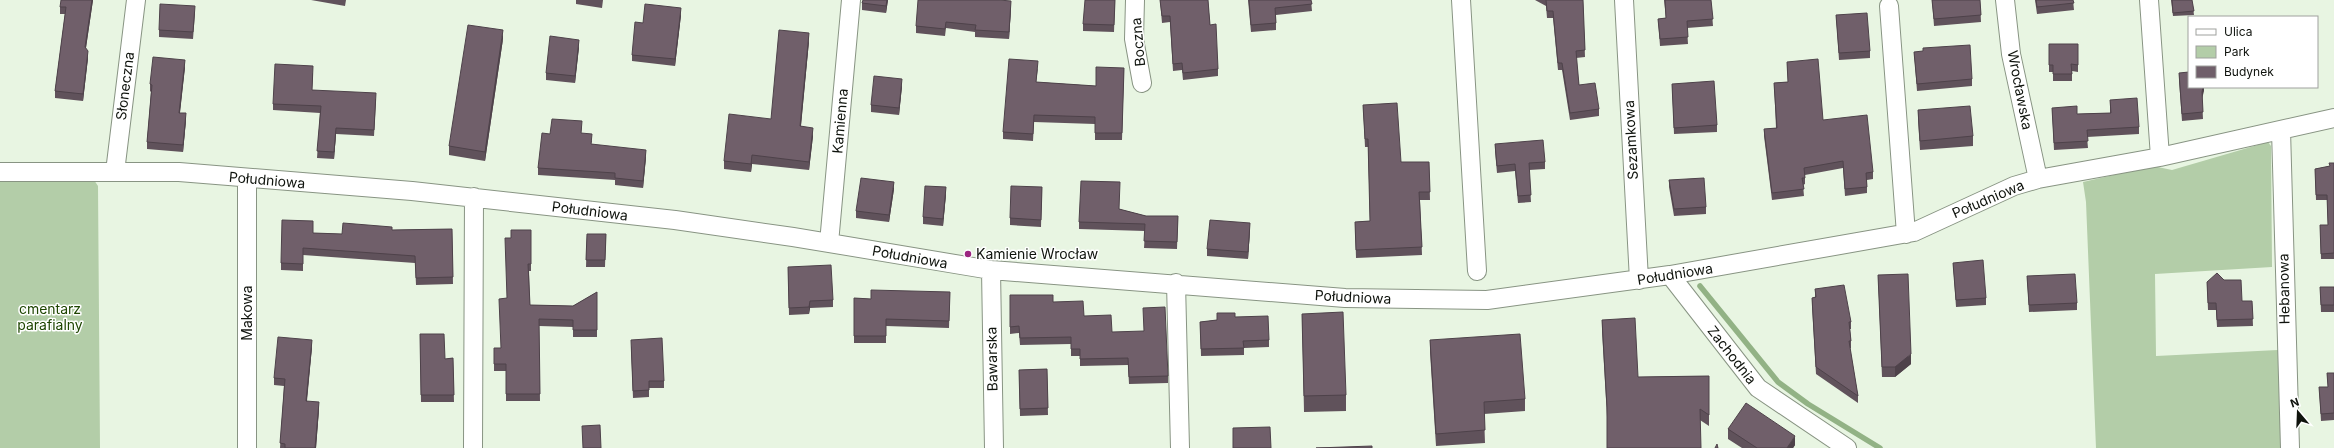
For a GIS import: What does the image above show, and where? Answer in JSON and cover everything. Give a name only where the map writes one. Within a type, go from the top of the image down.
[{"type":"street","name":"Słoneczna","points":[[115,172],[136,0]]},
{"type":"street","name":"Kamienna","points":[[829,243],[851,0]]},
{"type":"street","name":"Boczna","points":[[1135,0],[1134,39],[1142,84]]},
{"type":"street","points":[[1461,0],[1477,271]]},
{"type":"street","name":"Sezamkowa","points":[[1624,0],[1639,280]]},
{"type":"street","name":"Wrocławska","points":[[2006,0],[2011,54],[2038,179]]},
{"type":"street","points":[[2149,0],[2160,157]]},
{"type":"street","points":[[1889,6],[1906,234]]},
{"type":"street","name":"Południowa","points":[[0,172],[179,172],[474,197],[675,220],[829,243],[991,270],[1176,283],[1345,298],[1487,300],[1639,280],[1906,234],[2014,186],[2038,179],[2160,157],[2334,118]]},
{"type":"street","name":"Hebanowa","points":[[2281,130],[2290,448]]},
{"type":"street","name":"Makowa","points":[[247,178],[247,448]]},
{"type":"street","points":[[473,448],[474,197]]},
{"type":"street","name":"Bawarska","points":[[991,270],[994,448]]},
{"type":"street","name":"Zachodnia","points":[[1670,275],[1758,388],[1847,448]]},
{"type":"street","points":[[1176,283],[1180,448]]},
{"type":"green space","points":[[2268,142],[2271,146],[2272,267],[2155,274],[2156,356],[2278,350],[2282,448],[2096,448],[2086,202],[2083,182],[2153,166],[2172,170]]},
{"type":"green space","name":"cmentarz parafialny","points":[[0,180],[94,180],[98,186],[100,448],[0,448]]},
{"type":"building","points":[[61,0],[92,0],[85,47],[88,51],[83,94],[55,91],[66,7],[60,7]]},
{"type":"building","points":[[863,0],[887,0],[886,6],[862,3]]},
{"type":"building","points":[[918,0],[1011,1],[1009,32],[975,30],[976,25],[946,22],[945,29],[916,26]]},
{"type":"building","points":[[1085,0],[1115,0],[1114,25],[1083,24]]},
{"type":"building","points":[[1160,0],[1208,0],[1210,25],[1216,24],[1218,69],[1183,73],[1182,63],[1173,64],[1170,16],[1162,16]]},
{"type":"building","points":[[1249,0],[1311,0],[1312,4],[1275,8],[1276,23],[1251,25]]},
{"type":"building","points":[[1546,0],[1583,0],[1585,50],[1576,51],[1579,85],[1595,83],[1599,109],[1570,113],[1562,63],[1558,63],[1553,11],[1547,11]]},
{"type":"building","points":[[1665,0],[1711,0],[1713,19],[1687,21],[1688,37],[1660,39],[1658,19],[1666,18]]},
{"type":"building","points":[[1932,0],[1980,0],[1981,15],[1934,19]]},
{"type":"building","points":[[2036,0],[2073,0],[2074,3],[2037,7]]},
{"type":"building","points":[[2172,0],[2192,0],[2194,11],[2173,13]]},
{"type":"building","points":[[160,4],[195,6],[193,32],[159,30]]},
{"type":"building","points":[[645,4],[681,8],[675,59],[632,55],[635,22],[643,23]]},
{"type":"building","points":[[1867,13],[1870,51],[1839,53],[1836,15]]},
{"type":"building","points":[[468,25],[503,30],[485,152],[449,146]]},
{"type":"building","points":[[779,30],[809,33],[800,126],[813,128],[809,162],[752,155],[751,164],[724,161],[729,114],[771,119]]},
{"type":"building","points":[[550,36],[579,40],[575,76],[546,73]]},
{"type":"building","points":[[2049,44],[2078,44],[2078,65],[2071,64],[2072,74],[2053,74],[2053,65],[2049,65]]},
{"type":"building","points":[[1970,45],[1972,79],[1917,84],[1914,52],[1923,51],[1923,48]]},
{"type":"building","points":[[153,57],[185,60],[179,113],[186,113],[183,145],[147,142]]},
{"type":"building","points":[[1009,59],[1038,61],[1036,82],[1096,86],[1096,67],[1124,68],[1122,133],[1095,133],[1095,117],[1034,115],[1033,134],[1003,132]]},
{"type":"building","points":[[1818,59],[1823,120],[1867,115],[1873,172],[1866,173],[1867,187],[1845,189],[1843,161],[1804,168],[1805,178],[1802,178],[1804,189],[1772,193],[1764,129],[1777,128],[1774,83],[1788,82],[1787,62]]},
{"type":"building","points":[[275,64],[313,66],[312,90],[376,93],[374,130],[336,128],[334,152],[317,151],[321,106],[273,104]]},
{"type":"building","points":[[2188,72],[2188,88],[2203,88],[2203,112],[2182,114],[2179,73]]},
{"type":"building","points":[[874,76],[902,79],[899,108],[871,105]]},
{"type":"building","points":[[1714,81],[1717,125],[1674,128],[1672,84]]},
{"type":"building","points":[[2137,98],[2139,127],[2087,130],[2088,141],[2054,143],[2052,108],[2077,106],[2077,114],[2111,113],[2110,100]]},
{"type":"building","points":[[1397,103],[1401,162],[1429,162],[1430,192],[1419,192],[1422,247],[1356,250],[1355,222],[1370,221],[1368,139],[1365,139],[1363,105]]},
{"type":"building","points":[[1970,106],[1973,136],[1920,141],[1918,110]]},
{"type":"building","points":[[552,119],[582,121],[581,133],[592,134],[591,144],[646,150],[643,181],[615,178],[615,173],[538,168],[542,133],[550,134]]},
{"type":"building","points":[[1543,140],[1545,162],[1529,163],[1531,195],[1518,196],[1515,164],[1497,166],[1495,144]]},
{"type":"building","points":[[2329,163],[2334,163],[2334,253],[2321,254],[2320,225],[2328,225],[2327,195],[2316,195],[2315,169],[2330,166]]},
{"type":"building","points":[[861,178],[894,182],[889,215],[856,211]]},
{"type":"building","points":[[1704,178],[1706,207],[1674,209],[1669,180]]},
{"type":"building","points":[[1081,181],[1120,182],[1119,209],[1146,216],[1178,216],[1177,242],[1144,241],[1145,224],[1079,222]]},
{"type":"building","points":[[925,186],[946,187],[943,219],[923,217]]},
{"type":"building","points":[[1011,186],[1042,187],[1041,220],[1010,218]]},
{"type":"building","points":[[282,220],[313,221],[313,233],[342,234],[343,223],[392,227],[392,230],[452,229],[453,277],[416,278],[415,256],[303,248],[303,264],[281,263]]},
{"type":"building","points":[[1210,220],[1250,223],[1248,252],[1207,249]]},
{"type":"building","points":[[511,230],[531,230],[531,264],[528,264],[530,305],[573,306],[597,292],[597,330],[573,330],[573,320],[539,319],[540,394],[506,394],[506,364],[494,364],[494,348],[501,348],[499,299],[507,298],[505,238],[511,238]]},
{"type":"building","points":[[587,234],[606,234],[605,260],[586,260]]},
{"type":"building","points":[[1983,260],[1986,298],[1956,300],[1953,263]]},
{"type":"building","points":[[831,265],[833,300],[810,301],[809,307],[789,308],[788,267]]},
{"type":"building","points":[[2217,273],[2224,280],[2241,280],[2242,301],[2252,301],[2253,319],[2217,320],[2216,303],[2208,303],[2207,282]]},
{"type":"building","points":[[1908,274],[1911,354],[1895,367],[1882,367],[1878,275]]},
{"type":"building","points":[[2075,274],[2077,303],[2029,305],[2027,276]]},
{"type":"building","points":[[1844,285],[1851,322],[1849,322],[1851,341],[1849,341],[1858,396],[1816,367],[1812,298],[1816,297],[1815,289]]},
{"type":"building","points":[[2320,287],[2334,287],[2334,305],[2321,305]]},
{"type":"building","points":[[871,290],[950,292],[949,321],[886,319],[886,336],[854,336],[854,298],[871,299]]},
{"type":"building","points":[[1010,295],[1053,295],[1053,302],[1083,301],[1084,316],[1111,315],[1112,332],[1144,331],[1143,308],[1165,307],[1168,376],[1129,377],[1128,358],[1080,359],[1080,349],[1071,349],[1071,337],[1020,338],[1019,326],[1010,327]]},
{"type":"building","points":[[1343,312],[1346,395],[1304,396],[1302,314]]},
{"type":"building","points":[[1217,313],[1235,313],[1235,317],[1268,316],[1269,340],[1243,341],[1244,348],[1201,349],[1200,322],[1217,320]]},
{"type":"building","points":[[1635,318],[1638,377],[1709,376],[1709,415],[1700,409],[1701,448],[1607,448],[1607,407],[1602,320]]},
{"type":"building","points":[[420,334],[444,334],[445,359],[453,358],[454,395],[421,395]]},
{"type":"building","points":[[1520,334],[1525,399],[1484,402],[1485,430],[1436,434],[1430,340]]},
{"type":"building","points":[[278,337],[312,340],[306,401],[319,402],[315,448],[285,448],[285,444],[280,443],[285,379],[274,378]]},
{"type":"building","points":[[662,338],[664,381],[649,381],[649,390],[633,391],[631,340]]},
{"type":"building","points":[[1047,369],[1048,408],[1020,409],[1019,370]]},
{"type":"building","points":[[2327,373],[2334,373],[2334,413],[2321,414],[2319,387],[2328,387]]},
{"type":"building","points":[[1746,403],[1795,436],[1787,448],[1757,448],[1728,429]]},
{"type":"building","points":[[600,425],[601,448],[583,448],[582,426]]},
{"type":"building","points":[[1270,427],[1271,448],[1233,448],[1233,428]]},
{"type":"building","points":[[1372,446],[1372,448],[1316,448]]},
{"type":"waterway","points":[[1700,286],[1778,382],[1808,404],[1880,448]]},
{"type":"place","name":"Kamienie Wrocław","points":[[968,254]]}]
